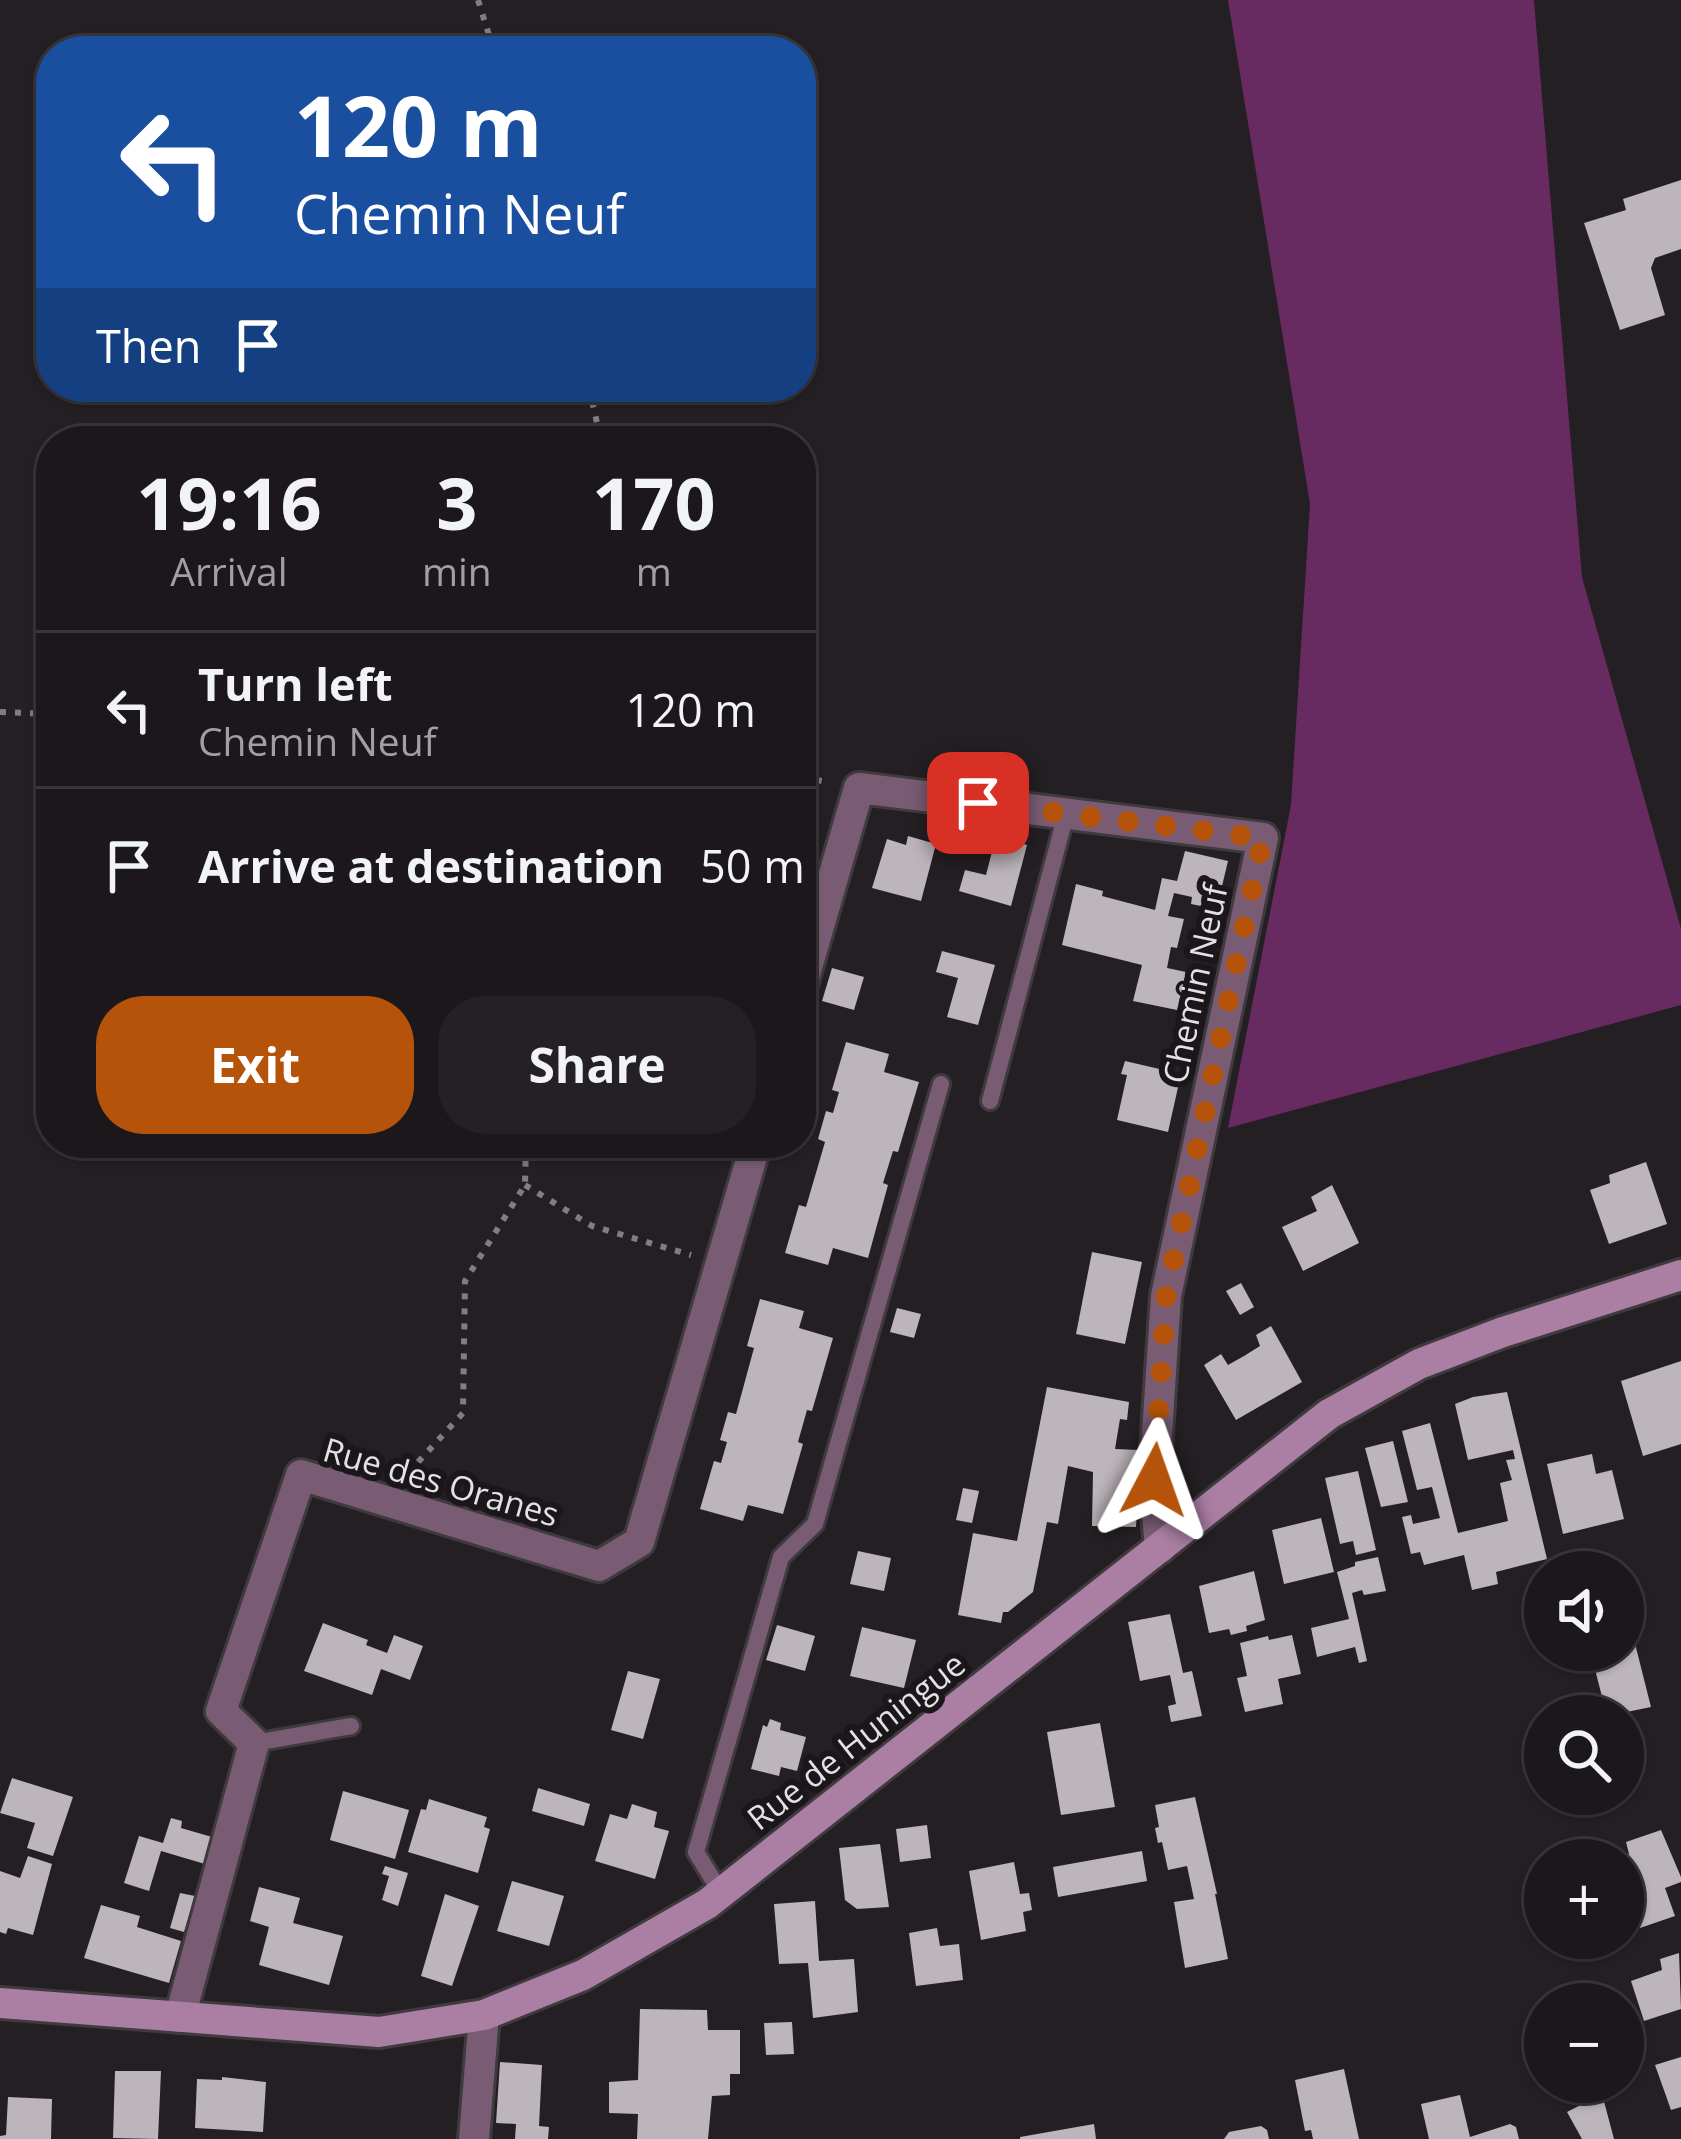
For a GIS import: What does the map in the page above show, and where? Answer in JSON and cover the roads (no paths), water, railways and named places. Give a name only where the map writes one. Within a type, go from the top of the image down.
[{"type":"main road","name":"Rue de Huningue","points":[[0,2003],[379,2032],[484,2015],[583,1975],[721,1893],[1329,1414],[1420,1364],[1681,1275]]},
{"type":"street","name":"Chemin Neuf","points":[[816,936],[859,788],[1263,838],[1166,1296],[1154,1480],[1160,1548]]},
{"type":"street","name":"Rue des Oranes","points":[[254,1743],[221,1711],[301,1475],[598,1566],[639,1542],[752,1158]]},
{"type":"street","points":[[179,2017],[254,1743]]},
{"type":"street","points":[[474,2139],[484,2015]]},
{"type":"lane","points":[[990,1101],[1066,814]]},
{"type":"lane","points":[[721,1893],[696,1852],[781,1556],[814,1524],[941,1084]]},
{"type":"lane","points":[[254,1743],[351,1726]]}]
